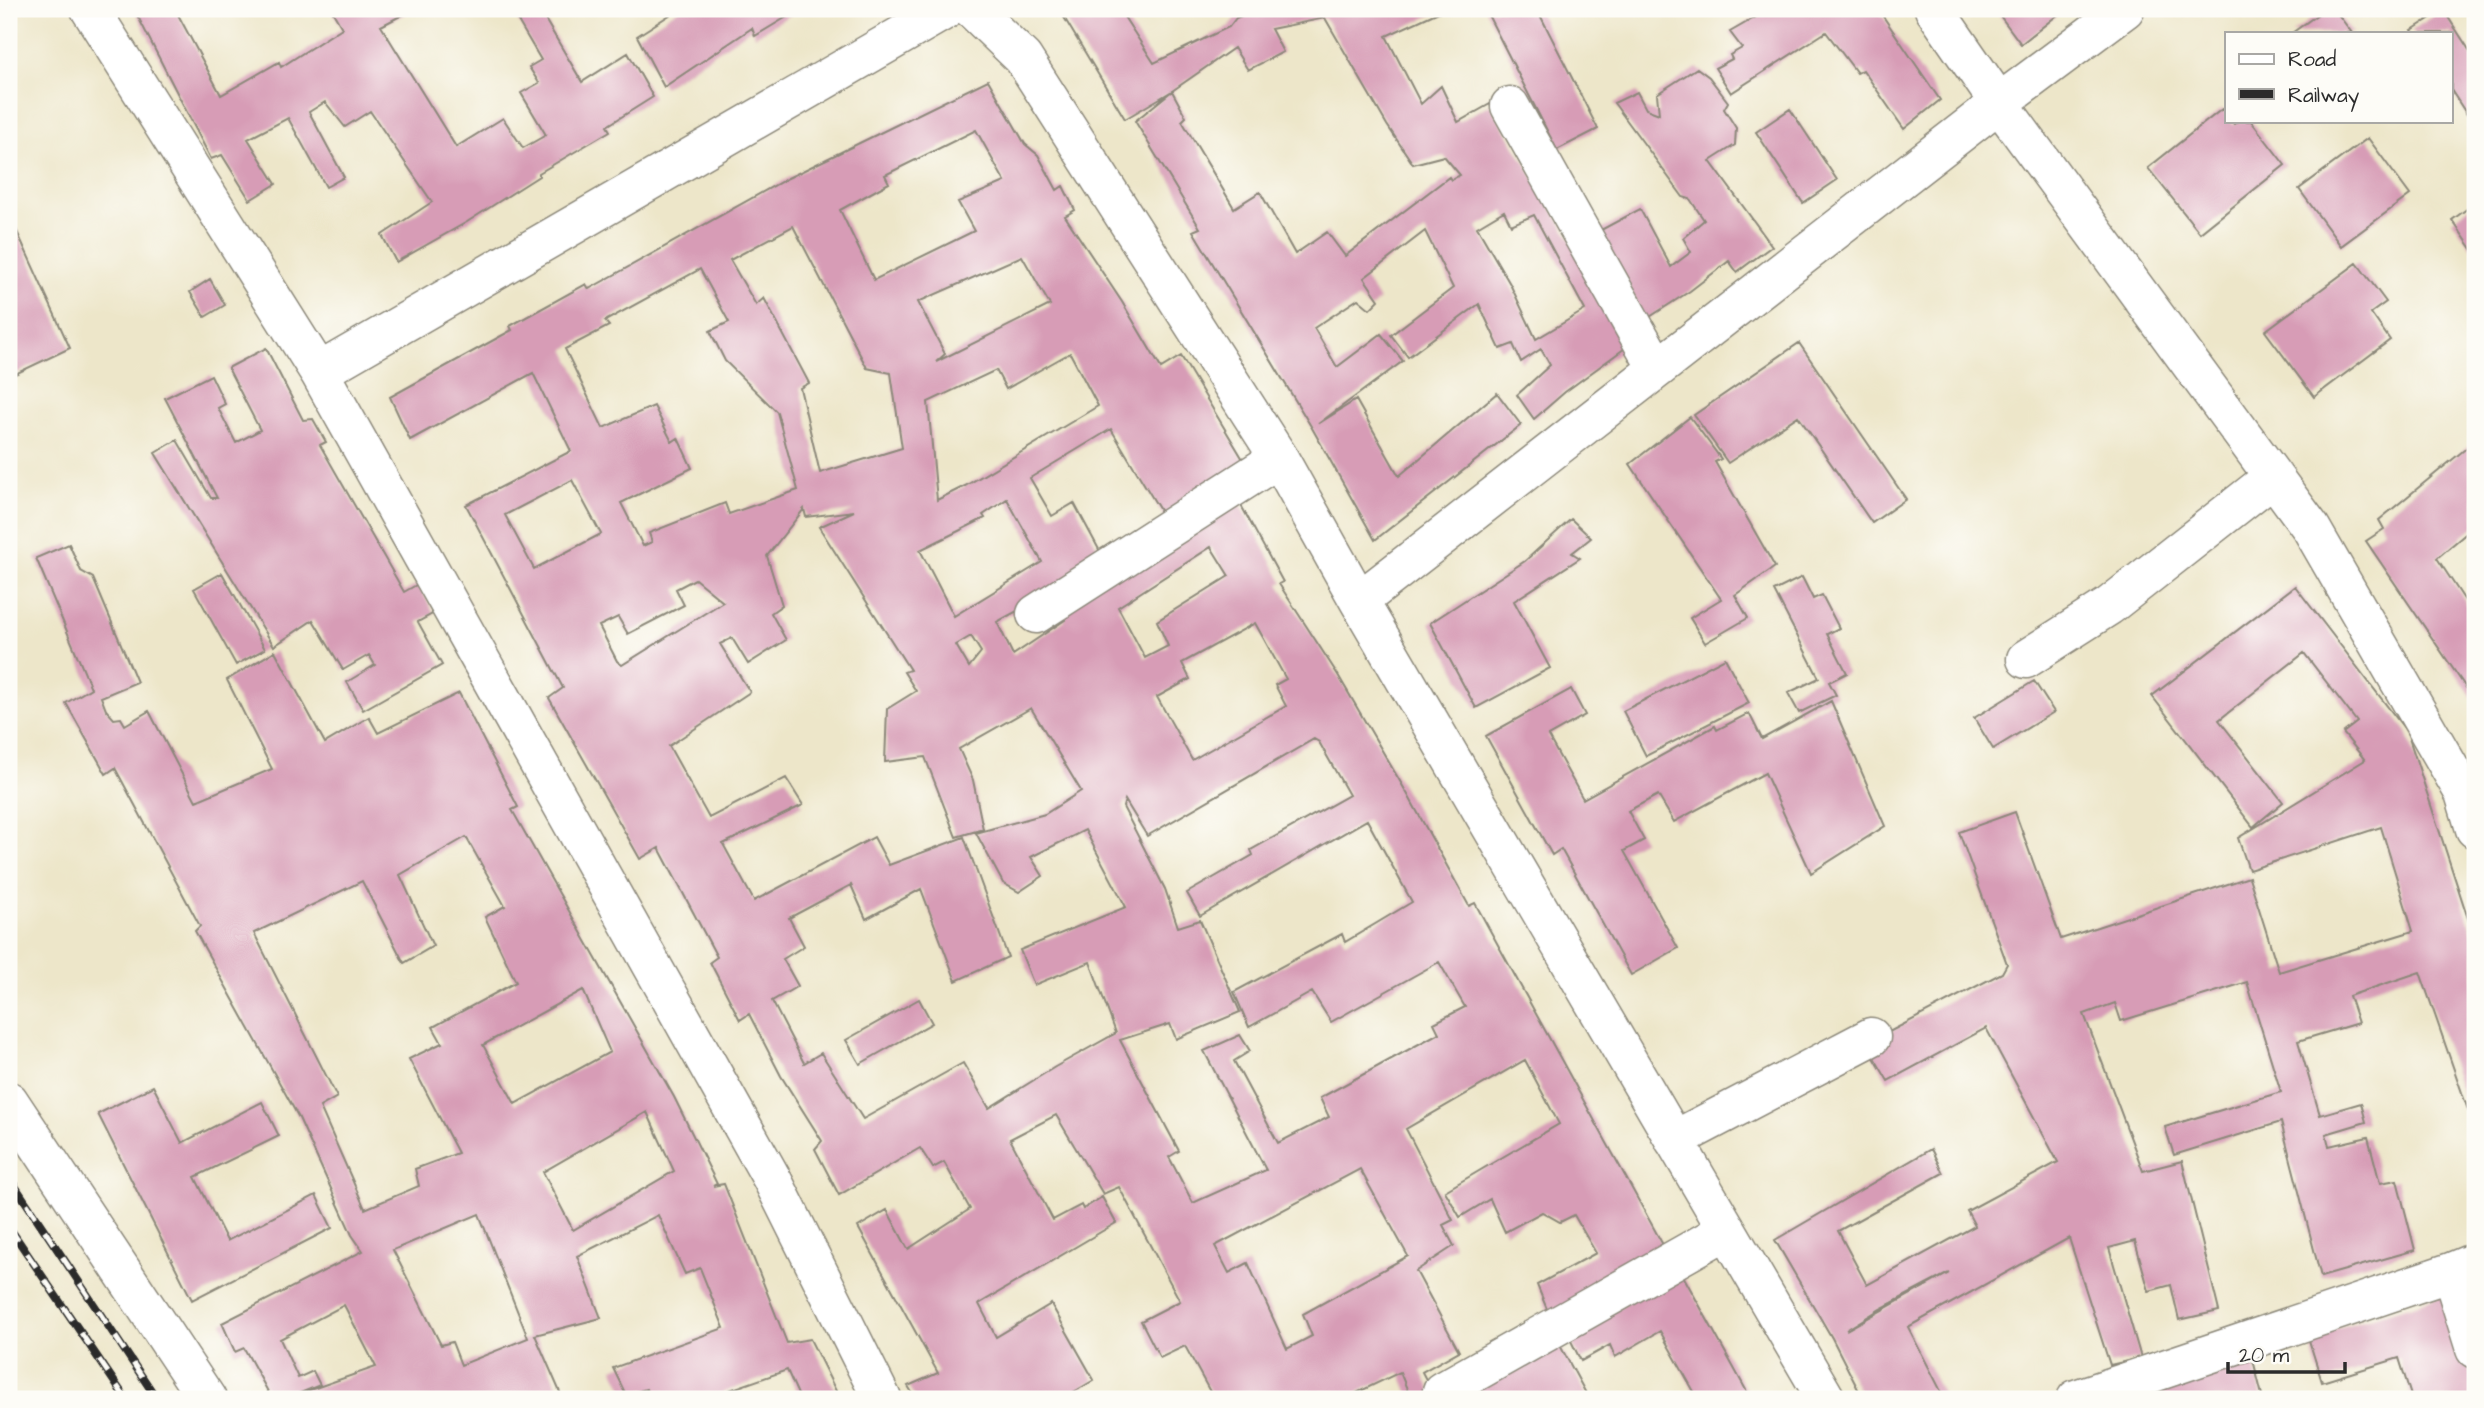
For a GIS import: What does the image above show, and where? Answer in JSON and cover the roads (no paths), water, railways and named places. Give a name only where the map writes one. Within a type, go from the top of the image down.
[{"type":"street","points":[[90,9],[319,372],[772,1179],[882,1399]]},
{"type":"street","points":[[319,372],[947,9]]},
{"type":"street","points":[[972,9],[1023,58],[1279,458],[1359,601],[1826,1399]]},
{"type":"street","points":[[1934,9],[1999,103],[2311,528],[2471,804]]},
{"type":"street","points":[[1359,601],[1999,103],[2125,9]]},
{"type":"street","points":[[1510,106],[1657,368]]},
{"type":"street","points":[[1036,614],[1279,458]]},
{"type":"street","points":[[2026,659],[2109,606],[2273,477]]},
{"type":"street","points":[[1674,1140],[1871,1037]]},
{"type":"street","points":[[9,1101],[207,1399]]},
{"type":"street","points":[[1442,1391],[1727,1230]]},
{"type":"street","points":[[2076,1399],[2463,1267],[2475,1349]]},
{"type":"railway","points":[[9,1177],[157,1399]]},
{"type":"railway","points":[[9,1227],[126,1399]]}]
